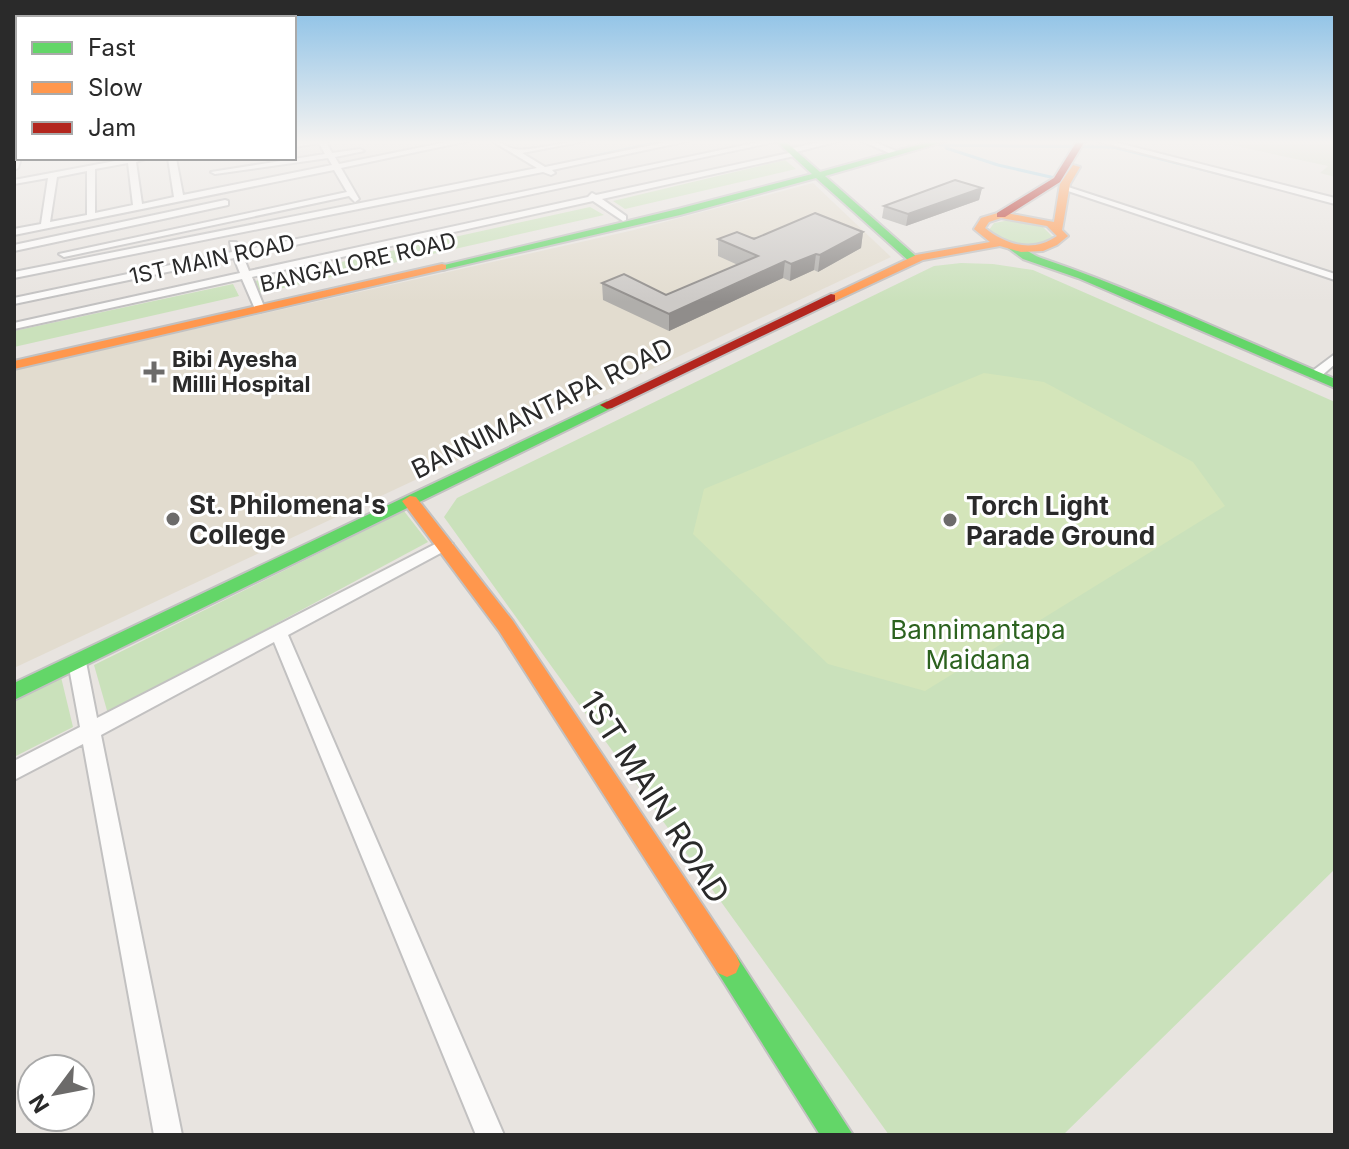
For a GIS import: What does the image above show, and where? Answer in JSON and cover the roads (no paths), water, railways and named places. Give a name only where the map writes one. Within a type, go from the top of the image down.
[{"type":"main road","name":"BANGALORE ROAD","points":[[14,365],[723,195]]},
{"type":"main road","name":"BANGALORE ROAD","points":[[14,355],[573,238],[735,195]]},
{"type":"main road","points":[[841,195],[917,259]]},
{"type":"main road","points":[[917,259],[1037,195]]},
{"type":"main road","points":[[1062,195],[1060,235],[1070,262],[1082,276]]},
{"type":"main road","points":[[1060,235],[1032,218],[993,218],[979,229],[989,238],[1335,384]]},
{"type":"main road","points":[[917,259],[971,246],[1042,248],[1060,235]]},
{"type":"main road","points":[[971,246],[1013,248]]},
{"type":"main road","name":"BANNIMANTAPA ROAD","points":[[14,692],[917,259]]},
{"type":"main road","name":"1ST MAIN ROAD","points":[[410,501],[506,626],[838,1135]]},
{"type":"street","points":[[45,227],[50,195]]},
{"type":"street","points":[[91,195],[91,218]]},
{"type":"street","points":[[135,195],[138,208]]},
{"type":"street","points":[[178,195],[179,199]]},
{"type":"street","points":[[14,232],[199,195]]},
{"type":"street","points":[[222,195],[235,253],[258,305]]},
{"type":"street","points":[[285,195],[291,205]]},
{"type":"street","points":[[353,195],[372,225],[390,245]]},
{"type":"street","points":[[14,264],[387,195]]},
{"type":"street","points":[[14,301],[523,195]]},
{"type":"street","points":[[588,195],[623,218]]},
{"type":"street","name":"1ST MAIN ROAD","points":[[14,326],[621,195]]},
{"type":"street","points":[[1102,195],[1335,277]]},
{"type":"street","points":[[1307,195],[1335,201]]},
{"type":"street","points":[[14,275],[228,225],[291,205],[356,200]]},
{"type":"street","points":[[14,248],[225,203]]},
{"type":"street","points":[[1315,375],[1334,359]]},
{"type":"street","points":[[14,771],[445,544]]},
{"type":"street","points":[[278,632],[490,1135]]},
{"type":"street","points":[[77,662],[168,1135]]},
{"type":"place","name":"Bibi Ayesha Milli Hospital","points":[[154,372]]},
{"type":"place","name":"St. Philomena's College","points":[[173,519]]},
{"type":"place","name":"Torch Light Parade Ground","points":[[950,520]]},
{"type":"park label","name":"Bannimantapa Maidana","points":[[978,644]]}]
